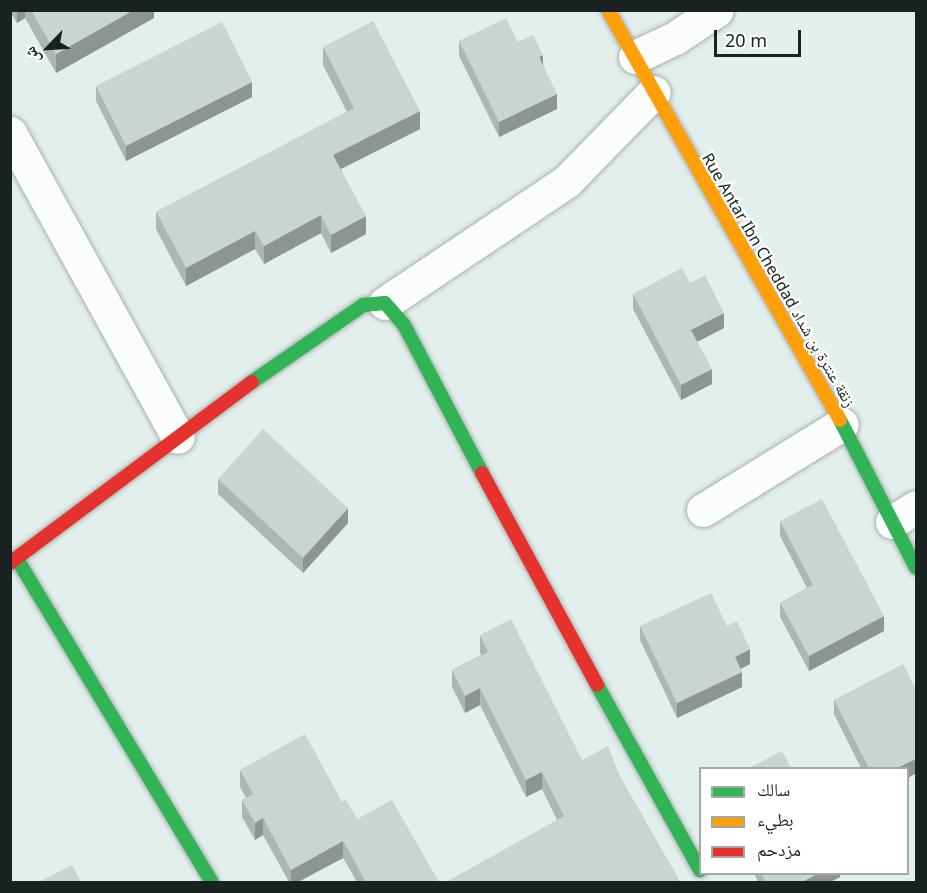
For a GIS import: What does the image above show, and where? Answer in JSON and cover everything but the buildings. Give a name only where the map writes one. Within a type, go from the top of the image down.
[{"type":"street","name":"Rue Antar Ibn Cheddad زنقة عنترة بن شداد","points":[[608,10],[842,424],[904,514],[916,568]]},
{"type":"street","points":[[635,57],[675,38],[717,10]]},
{"type":"street","points":[[212,882],[14,561],[178,436],[333,323],[370,303],[385,303],[567,181],[654,92]]},
{"type":"street","points":[[10,133],[178,436]]},
{"type":"street","points":[[385,303],[404,325],[549,599],[699,867]]},
{"type":"street","points":[[703,510],[842,424]]},
{"type":"traffic: fast","points":[[252,382],[363,305],[385,303],[404,325],[482,473]]},
{"type":"traffic: fast","points":[[840,420],[916,568]]},
{"type":"traffic: fast","points":[[17,559],[212,882]]},
{"type":"traffic: fast","points":[[597,685],[699,868]]},
{"type":"traffic: slow","points":[[608,10],[840,420]]},
{"type":"traffic: jam","points":[[10,563],[252,382]]},
{"type":"traffic: jam","points":[[482,473],[597,685]]}]
